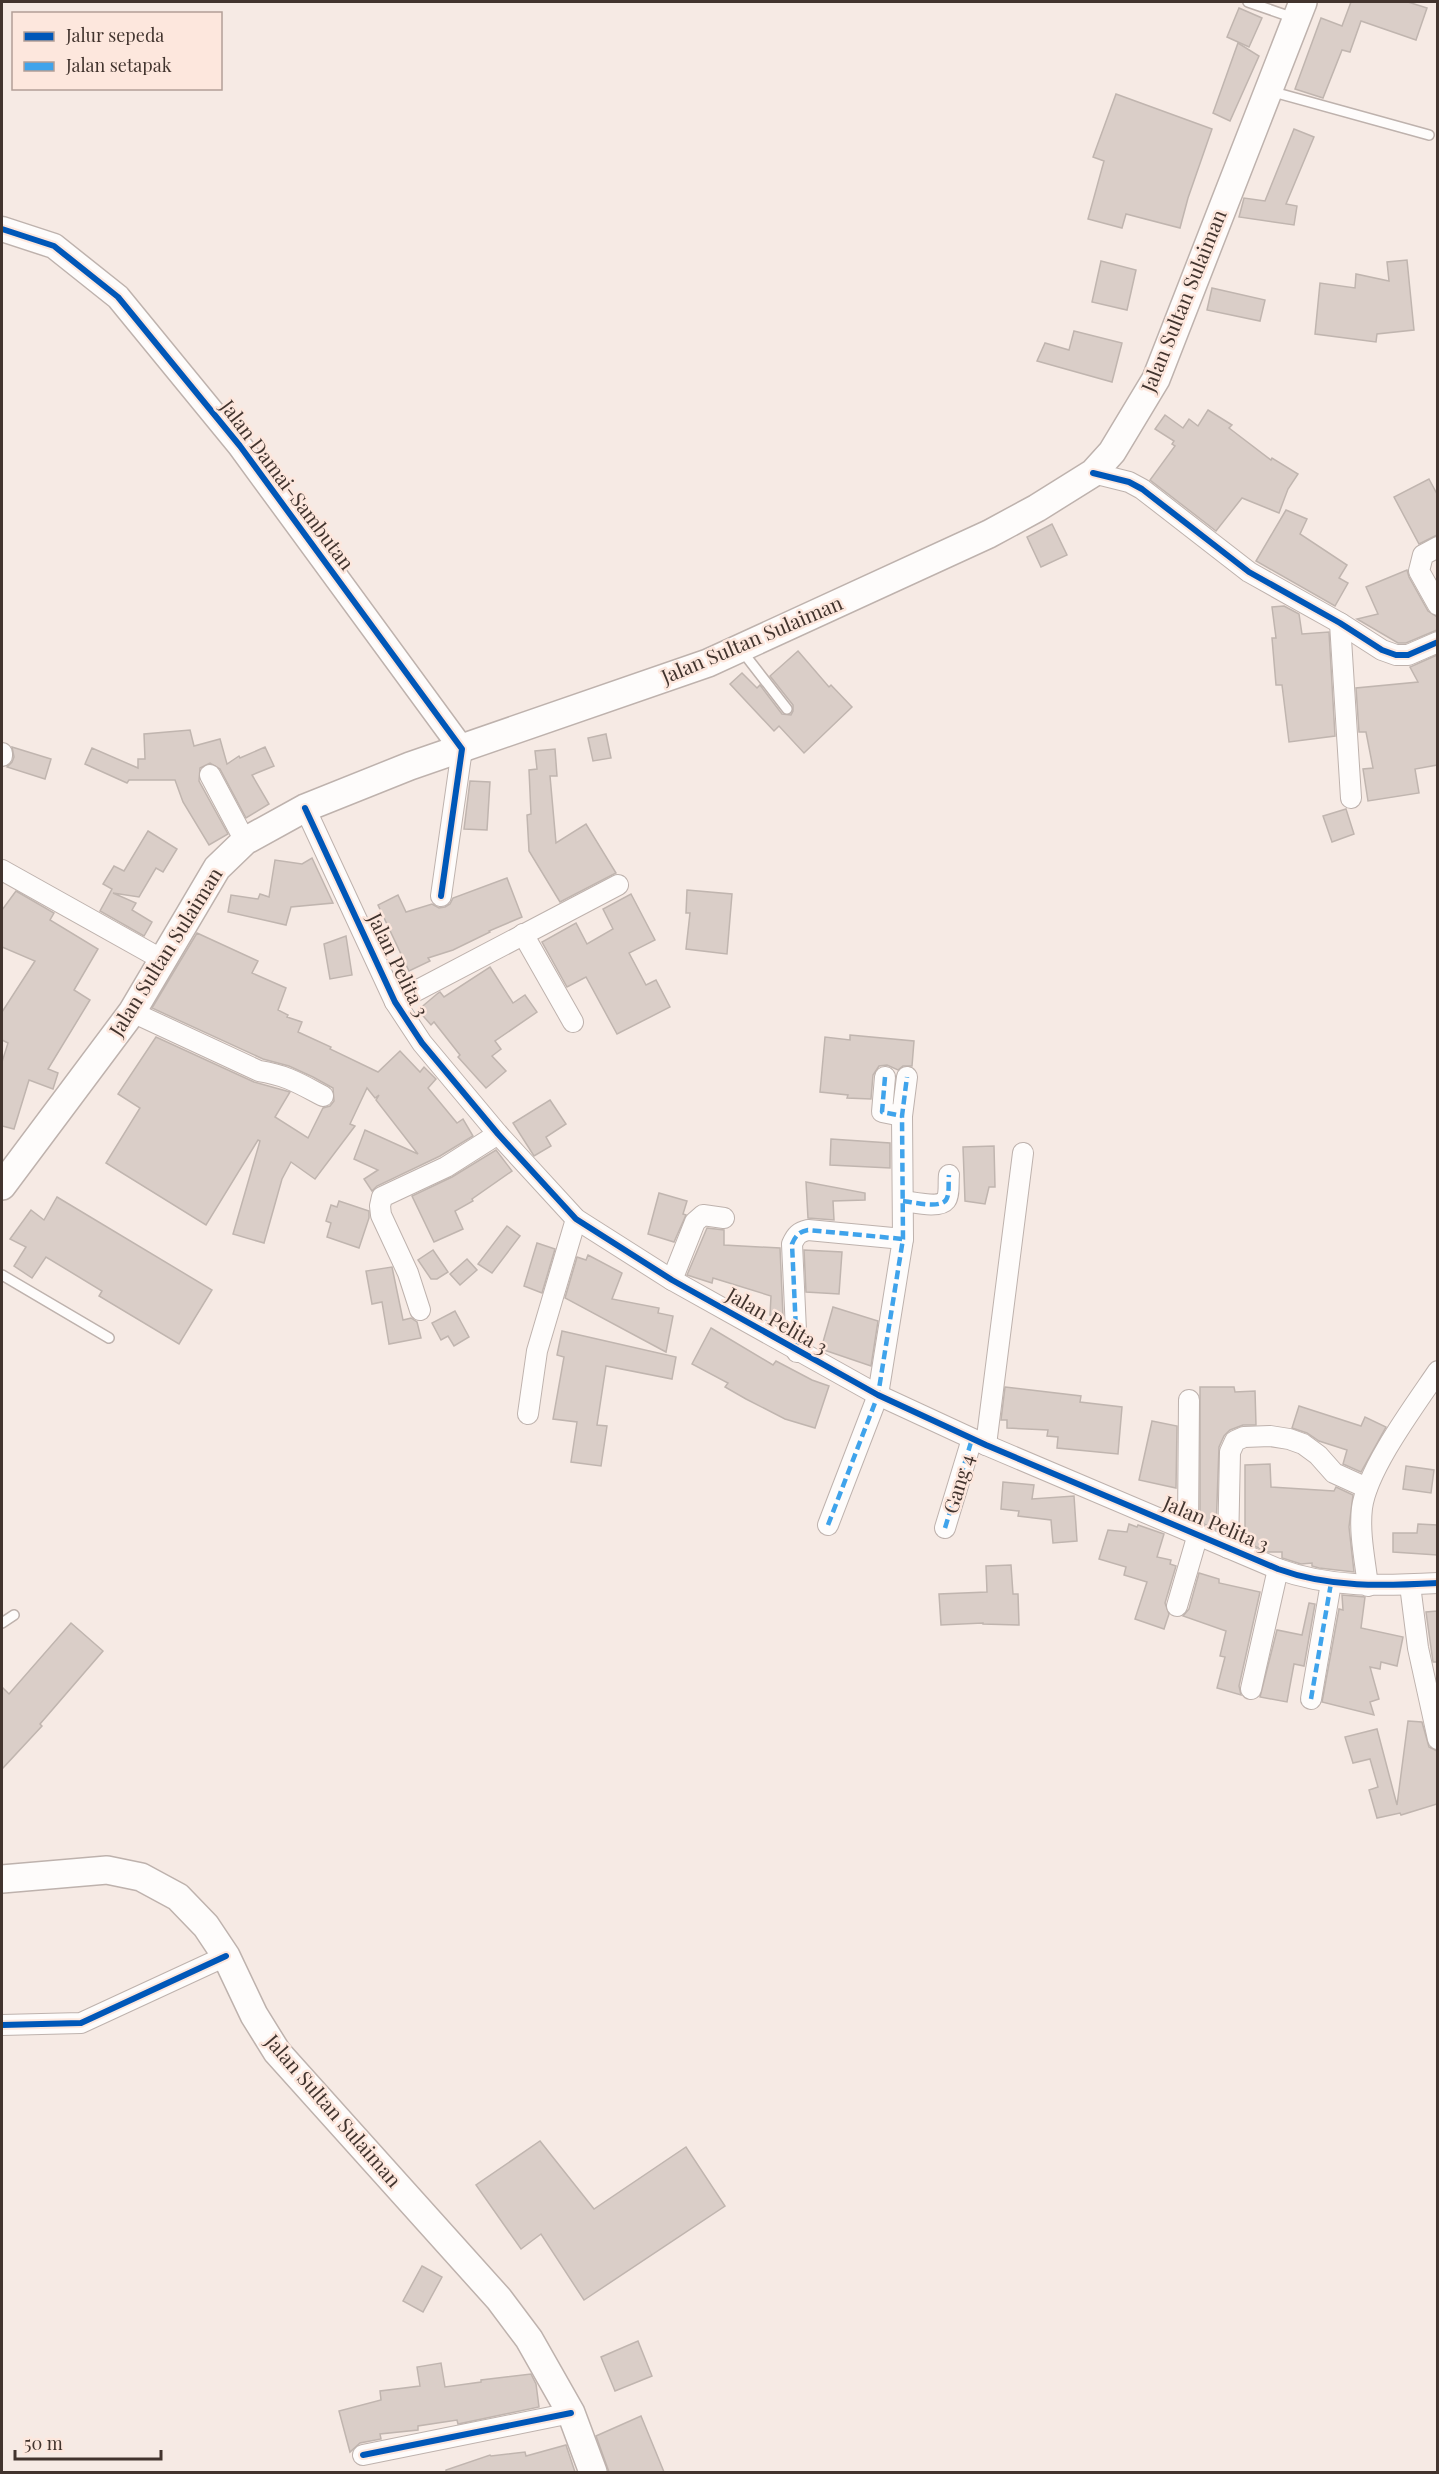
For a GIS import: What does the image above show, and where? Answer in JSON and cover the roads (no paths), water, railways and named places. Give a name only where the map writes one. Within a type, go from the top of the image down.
[{"type":"main road","name":"Jalan Sultan Sulaiman","points":[[2,1186],[132,1011],[217,868],[245,840],[305,808],[410,766],[708,663],[989,534],[1037,508],[1093,473],[1112,452],[1156,379],[1299,10]]},
{"type":"main road","name":"Jalan Sultan Sulaiman","points":[[2,1879],[107,1870],[141,1877],[178,1898],[206,1926],[226,1956],[254,2015],[277,2052],[499,2299],[529,2339],[571,2413],[593,2472]]},
{"type":"street","name":"Jalan Damai-Sambutan","points":[[2,229],[54,246],[118,297],[240,446],[462,749]]},
{"type":"street","points":[[1093,473],[1129,482],[1142,489],[1249,572],[1340,623],[1382,650],[1396,655],[1408,655],[1437,642]]},
{"type":"street","points":[[1437,547],[1423,555],[1419,571],[1437,604]]},
{"type":"street","points":[[1340,623],[1351,798]]},
{"type":"street","points":[[441,896],[462,749]]},
{"type":"street","points":[[210,775],[245,840]]},
{"type":"street","name":"Jalan Pelita 3","points":[[305,808],[394,1002],[422,1044],[498,1134],[576,1219],[672,1280],[797,1352],[878,1395],[979,1442],[1193,1531],[1228,1548],[1302,1578],[1331,1583],[1368,1586],[1437,1583]]},
{"type":"street","points":[[2,870],[163,960]]},
{"type":"street","points":[[394,1002],[618,885]]},
{"type":"street","points":[[523,934],[573,1022]]},
{"type":"street","points":[[132,1011],[260,1071],[284,1076],[323,1096]]},
{"type":"street","points":[[885,1077],[882,1112],[902,1116]]},
{"type":"street","points":[[828,1526],[878,1395],[903,1239],[902,1116],[908,1077]]},
{"type":"street","points":[[420,1310],[408,1273],[381,1215],[382,1197],[446,1167],[498,1134]]},
{"type":"street","name":"Gang 4","points":[[945,1528],[979,1442],[1023,1153]]},
{"type":"street","points":[[903,1201],[938,1204],[944,1202],[947,1198],[949,1175]]},
{"type":"street","points":[[672,1280],[694,1222],[703,1215],[724,1218]]},
{"type":"street","points":[[528,1414],[537,1351],[576,1219]]},
{"type":"street","points":[[797,1352],[792,1244],[800,1231],[903,1239]]},
{"type":"street","points":[[1368,1586],[1362,1525],[1362,1506],[1367,1488],[1391,1443],[1437,1371]]},
{"type":"street","points":[[1177,1606],[1193,1531],[1189,1400]]},
{"type":"street","points":[[1228,1548],[1230,1452],[1235,1441],[1244,1437],[1270,1436],[1304,1444],[1318,1455],[1334,1473],[1367,1488]]},
{"type":"street","points":[[1251,1689],[1278,1569]]},
{"type":"street","points":[[1311,1699],[1331,1583]]},
{"type":"street","points":[[1410,1585],[1418,1648],[1437,1739]]},
{"type":"street","points":[[2,2025],[81,2023],[226,1956]]},
{"type":"street","points":[[363,2455],[571,2413]]},
{"type":"lane","points":[[1248,2],[1299,10]]},
{"type":"lane","points":[[1268,91],[1429,135]]},
{"type":"lane","points":[[740,648],[787,709]]},
{"type":"lane","points":[[2,1275],[109,1338]]},
{"type":"lane","points":[[2,1623],[14,1615]]}]
